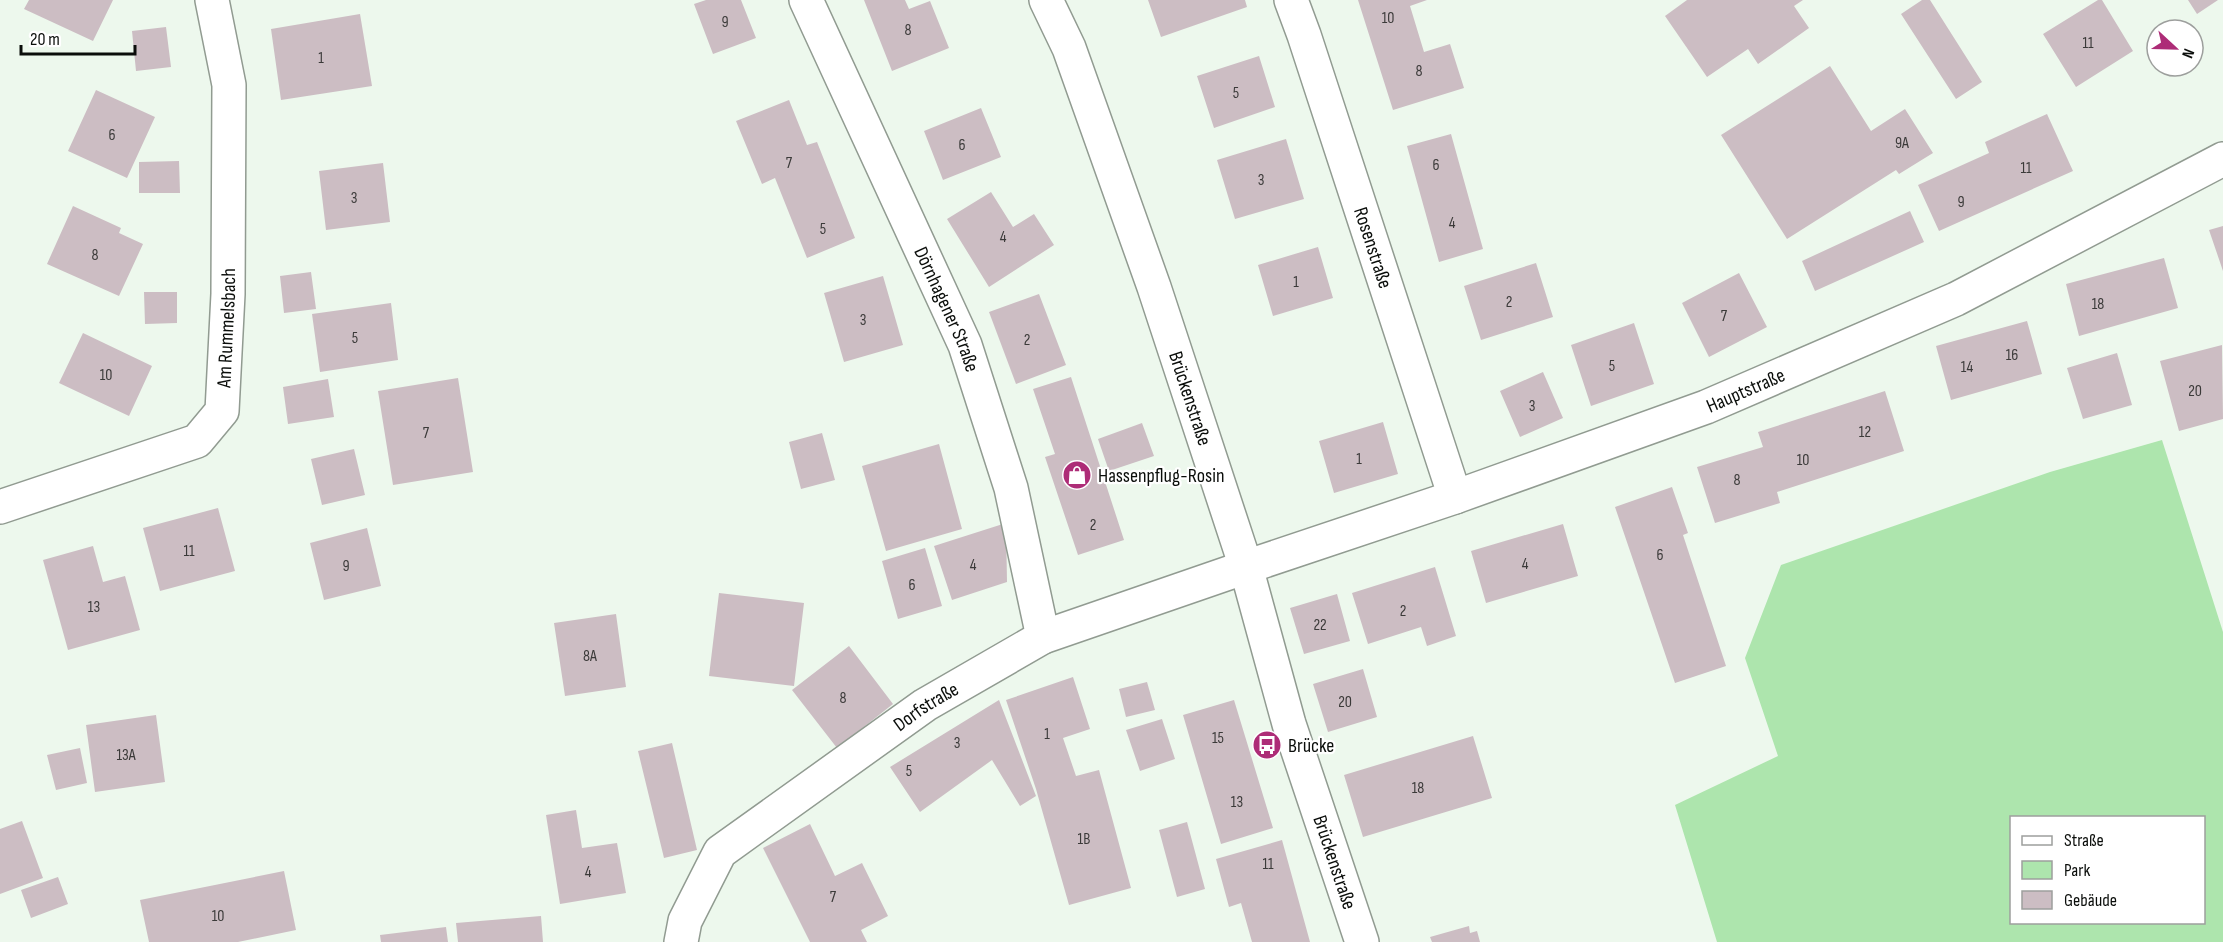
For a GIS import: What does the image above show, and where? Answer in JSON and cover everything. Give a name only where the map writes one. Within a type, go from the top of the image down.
[{"type":"street","name":"Am Rummelsbach","points":[[0,507],[197,441],[222,411],[228,294],[230,85],[212,0]]},
{"type":"street","name":"Dörnhagener Straße","points":[[806,0],[965,345],[1011,488],[1043,637]]},
{"type":"street","name":"Brückenstraße","points":[[1046,0],[1070,48],[1154,287],[1246,567],[1289,724],[1362,942]]},
{"type":"street","name":"Rosenstraße","points":[[1291,0],[1305,35],[1455,497]]},
{"type":"street","name":"Hauptstraße","points":[[1246,567],[1455,497],[1706,407],[1945,303],[2223,159]]},
{"type":"street","name":"Dorfstraße","points":[[681,942],[685,921],[720,852],[925,705],[1043,637],[1246,567]]},
{"type":"green space","points":[[2162,440],[2223,632],[2223,942],[1717,942],[1675,805],[1778,756],[1745,658],[1781,565],[2050,472]]},
{"type":"building","points":[[29,0],[113,0],[93,41],[24,9]]},
{"type":"building","points":[[706,0],[741,0],[756,38],[713,54],[694,4]]},
{"type":"building","points":[[864,0],[905,0],[909,9],[930,1],[949,48],[892,71]]},
{"type":"building","points":[[1148,0],[1245,0],[1247,7],[1161,37]]},
{"type":"building","points":[[1358,0],[1427,0],[1410,6],[1424,52],[1450,44],[1464,88],[1393,110]]},
{"type":"building","points":[[1687,0],[1803,0],[1794,6],[1809,28],[1758,64],[1748,49],[1707,77],[1665,16]]},
{"type":"building","points":[[1922,0],[1930,0],[1982,82],[1956,99],[1901,14]]},
{"type":"building","points":[[2098,0],[2102,0],[2133,51],[2076,87],[2043,34]]},
{"type":"building","points":[[2188,0],[2218,0],[2197,14]]},
{"type":"building","points":[[360,14],[372,86],[281,100],[271,29]]},
{"type":"building","points":[[166,27],[171,67],[136,71],[132,31]]},
{"type":"building","points":[[1259,56],[1275,107],[1214,128],[1197,76]]},
{"type":"building","points":[[1830,66],[1871,131],[1905,109],[1933,153],[1899,174],[1896,170],[1787,239],[1721,135]]},
{"type":"building","points":[[96,90],[155,117],[127,178],[68,151]]},
{"type":"building","points":[[789,100],[807,145],[817,142],[855,238],[807,258],[775,178],[762,184],[736,121]]},
{"type":"building","points":[[981,108],[1001,157],[943,180],[924,131]]},
{"type":"building","points":[[2047,114],[2073,171],[1939,231],[1918,185],[1989,153],[1985,142]]},
{"type":"building","points":[[1451,134],[1483,249],[1439,262],[1407,146]]},
{"type":"building","points":[[1286,139],[1304,199],[1235,219],[1217,160]]},
{"type":"building","points":[[179,161],[180,193],[139,193],[139,162]]},
{"type":"building","points":[[383,163],[390,222],[326,230],[319,171]]},
{"type":"building","points":[[991,192],[1013,227],[1034,214],[1054,245],[989,287],[947,219]]},
{"type":"building","points":[[73,206],[121,228],[119,233],[143,244],[119,296],[47,264]]},
{"type":"building","points":[[1910,211],[1924,242],[1815,291],[1802,261]]},
{"type":"building","points":[[2223,226],[2223,271],[2209,230]]},
{"type":"building","points":[[1318,247],[1333,298],[1273,316],[1258,265]]},
{"type":"building","points":[[2164,258],[2178,308],[2079,336],[2066,284]]},
{"type":"building","points":[[1536,263],[1553,317],[1481,340],[1464,286]]},
{"type":"building","points":[[311,272],[316,309],[284,313],[280,276]]},
{"type":"building","points":[[1739,273],[1767,327],[1709,357],[1682,303]]},
{"type":"building","points":[[883,276],[903,345],[844,362],[824,293]]},
{"type":"building","points":[[144,292],[177,292],[177,323],[145,324]]},
{"type":"building","points":[[1039,294],[1066,365],[1016,384],[989,312]]},
{"type":"building","points":[[391,303],[398,360],[320,372],[312,314]]},
{"type":"building","points":[[2027,321],[2042,374],[1951,400],[1936,346]]},
{"type":"building","points":[[1634,323],[1654,384],[1591,406],[1571,345]]},
{"type":"building","points":[[83,333],[152,366],[129,416],[59,383]]},
{"type":"building","points":[[2222,345],[2223,419],[2179,431],[2160,361]]},
{"type":"building","points":[[2117,353],[2132,405],[2083,419],[2067,368]]},
{"type":"building","points":[[1543,372],[1563,418],[1520,437],[1500,391]]},
{"type":"building","points":[[1071,377],[1124,540],[1078,555],[1045,457],[1055,454],[1033,389]]},
{"type":"building","points":[[458,378],[473,472],[393,485],[378,391]]},
{"type":"building","points":[[328,379],[334,417],[288,424],[283,387]]},
{"type":"building","points":[[1885,391],[1904,451],[1777,492],[1780,503],[1715,523],[1697,467],[1763,447],[1758,432]]},
{"type":"building","points":[[1383,422],[1398,474],[1334,493],[1319,441]]},
{"type":"building","points":[[1142,423],[1154,456],[1109,471],[1098,439]]},
{"type":"building","points":[[822,433],[835,480],[801,489],[789,442]]},
{"type":"building","points":[[939,444],[962,529],[886,551],[862,466]]},
{"type":"building","points":[[354,449],[365,495],[322,505],[311,459]]},
{"type":"building","points":[[1672,487],[1688,533],[1683,535],[1726,666],[1675,683],[1615,507]]},
{"type":"building","points":[[218,508],[235,571],[160,591],[143,528]]},
{"type":"building","points":[[1006,523],[1007,582],[952,600],[934,546]]},
{"type":"building","points":[[1563,524],[1578,576],[1486,603],[1471,551]]},
{"type":"building","points":[[367,528],[381,586],[324,600],[310,543]]},
{"type":"building","points":[[93,546],[103,582],[125,576],[140,630],[68,650],[43,560]]},
{"type":"building","points":[[925,548],[942,606],[898,619],[882,561]]},
{"type":"building","points":[[1435,567],[1456,636],[1427,646],[1421,627],[1368,644],[1352,593]]},
{"type":"building","points":[[719,593],[804,603],[794,686],[709,676]]},
{"type":"building","points":[[1337,594],[1350,641],[1304,654],[1290,608]]},
{"type":"building","points":[[616,614],[626,687],[565,696],[554,623]]},
{"type":"building","points":[[849,646],[893,704],[837,748],[792,690]]},
{"type":"building","points":[[1363,669],[1377,717],[1328,732],[1313,684]]},
{"type":"building","points":[[1073,677],[1090,729],[1063,738],[1076,776],[1099,770],[1131,888],[1069,905],[1036,789],[1006,700]]},
{"type":"building","points":[[1147,682],[1155,710],[1126,717],[1119,689]]},
{"type":"building","points":[[999,700],[1036,796],[1020,806],[992,760],[920,812],[890,767]]},
{"type":"building","points":[[1234,700],[1273,828],[1221,844],[1183,715]]},
{"type":"building","points":[[156,715],[165,782],[95,792],[86,725]]},
{"type":"building","points":[[1162,719],[1175,759],[1140,771],[1126,730]]},
{"type":"building","points":[[1473,736],[1492,798],[1363,837],[1344,775]]},
{"type":"building","points":[[672,743],[697,850],[664,858],[638,751]]},
{"type":"building","points":[[80,748],[87,783],[56,790],[47,755]]},
{"type":"building","points":[[576,810],[582,848],[617,843],[626,893],[560,904],[546,815]]},
{"type":"building","points":[[22,821],[43,878],[0,894],[0,829]]},
{"type":"building","points":[[1187,822],[1205,889],[1177,897],[1159,830]]},
{"type":"building","points":[[810,824],[835,876],[862,863],[888,916],[861,930],[867,942],[810,942],[763,848]]},
{"type":"building","points":[[1282,840],[1310,942],[1252,942],[1241,903],[1229,907],[1216,859]]},
{"type":"building","points":[[284,871],[296,930],[238,942],[149,942],[140,900]]},
{"type":"building","points":[[58,877],[68,904],[31,918],[21,890]]},
{"type":"building","points":[[541,916],[543,942],[458,942],[456,923]]},
{"type":"building","points":[[1469,926],[1470,933],[1477,931],[1480,942],[1432,942],[1430,937]]},
{"type":"building","points":[[446,927],[448,942],[381,942],[380,935]]},
{"type":"place","name":"Hassenpflug-Rosin","points":[[1077,475]]},
{"type":"place","name":"Brücke","points":[[1267,745]]}]
